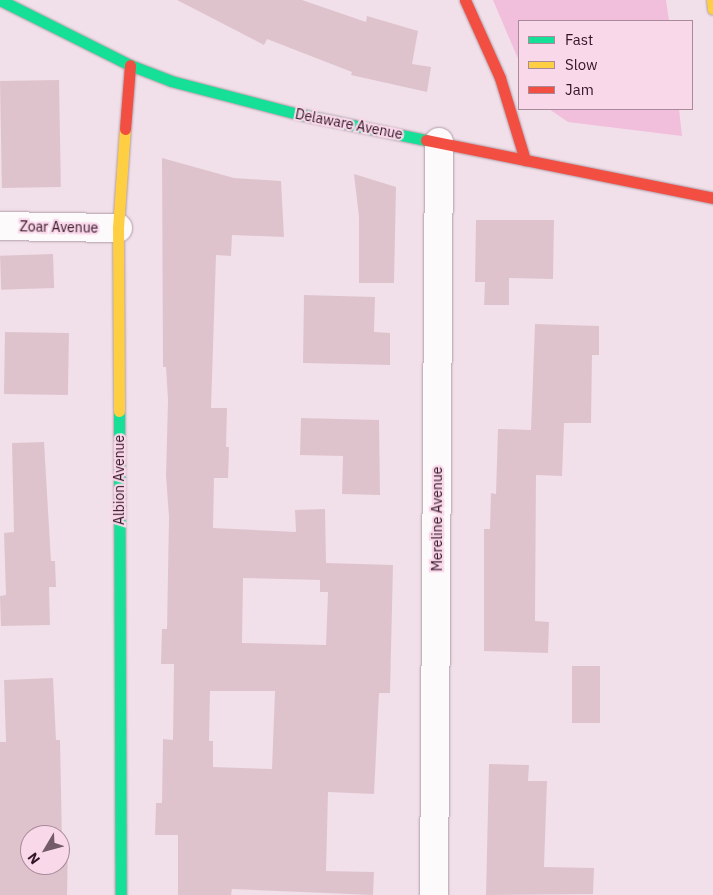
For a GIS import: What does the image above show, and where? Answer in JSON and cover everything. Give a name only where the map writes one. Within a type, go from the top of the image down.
[{"type":"main road","name":"Delaware Avenue","points":[[0,0],[130,65],[171,81],[298,114],[713,198]]},
{"type":"main road","points":[[465,0],[500,78],[525,160]]},
{"type":"main road","points":[[712,0],[713,9]]},
{"type":"main road","name":"Albion Avenue","points":[[121,895],[118,228],[130,65]]},
{"type":"street","name":"Mereline Avenue","points":[[434,895],[439,142]]},
{"type":"street","name":"Zoar Avenue","points":[[0,226],[118,228]]},
{"type":"shaded area","points":[[493,0],[666,0],[669,20],[518,20],[518,59]]},
{"type":"shaded area","points":[[550,110],[679,110],[682,136],[568,122]]},
{"type":"building","points":[[177,0],[302,0],[366,22],[367,16],[418,31],[412,64],[431,67],[427,92],[351,75],[352,72],[267,39],[264,45]]},
{"type":"building","points":[[59,80],[61,187],[2,188],[0,81]]},
{"type":"building","points":[[162,158],[234,178],[281,181],[284,237],[232,235],[231,256],[216,255],[211,408],[227,408],[226,447],[229,447],[228,478],[214,478],[213,528],[296,532],[295,510],[325,509],[326,563],[393,565],[390,693],[379,693],[374,794],[328,792],[326,871],[374,872],[373,895],[232,889],[231,895],[178,895],[178,835],[155,835],[156,803],[162,803],[163,739],[173,740],[174,664],[161,664],[162,629],[167,629],[169,517],[166,476],[168,400],[166,367],[163,367]],"holes":[[[243,578],[320,580],[320,592],[328,592],[326,645],[242,643]],[[210,691],[275,691],[272,769],[213,767],[213,741],[209,741]]]},
{"type":"building","points":[[354,174],[396,187],[394,283],[359,283],[359,217]]},
{"type":"building","points":[[476,220],[554,220],[553,279],[509,278],[509,305],[484,305],[485,282],[475,282]]},
{"type":"building","points":[[53,254],[54,288],[1,290],[0,256]]},
{"type":"building","points":[[304,295],[375,297],[374,332],[390,333],[390,365],[303,363]]},
{"type":"building","points":[[535,324],[599,326],[599,355],[592,355],[591,423],[564,423],[562,476],[536,475],[535,621],[549,622],[548,653],[484,651],[484,529],[490,529],[491,493],[496,494],[498,429],[531,430]]},
{"type":"building","points":[[5,332],[69,333],[68,395],[4,394]]},
{"type":"building","points":[[301,418],[379,420],[380,495],[342,494],[343,456],[300,455]]},
{"type":"building","points":[[44,442],[51,561],[55,561],[56,587],[49,587],[50,625],[1,626],[0,596],[6,595],[4,533],[14,532],[12,443]]},
{"type":"building","points":[[572,666],[600,666],[600,723],[572,723]]},
{"type":"building","points":[[53,678],[56,740],[60,740],[62,825],[20,825],[20,875],[67,875],[67,895],[0,895],[0,742],[6,742],[4,680]]},
{"type":"building","points":[[489,764],[529,765],[528,781],[547,781],[544,867],[594,868],[593,894],[486,895]]},
{"type":"traffic: fast","points":[[0,0],[130,65],[171,81],[298,114],[426,140]]},
{"type":"traffic: fast","points":[[119,411],[121,895]]},
{"type":"traffic: slow","points":[[712,0],[713,9]]},
{"type":"traffic: slow","points":[[119,411],[118,228],[125,129]]},
{"type":"traffic: jam","points":[[465,0],[500,78],[525,160]]},
{"type":"traffic: jam","points":[[125,129],[130,65]]},
{"type":"traffic: jam","points":[[426,140],[713,198]]}]
